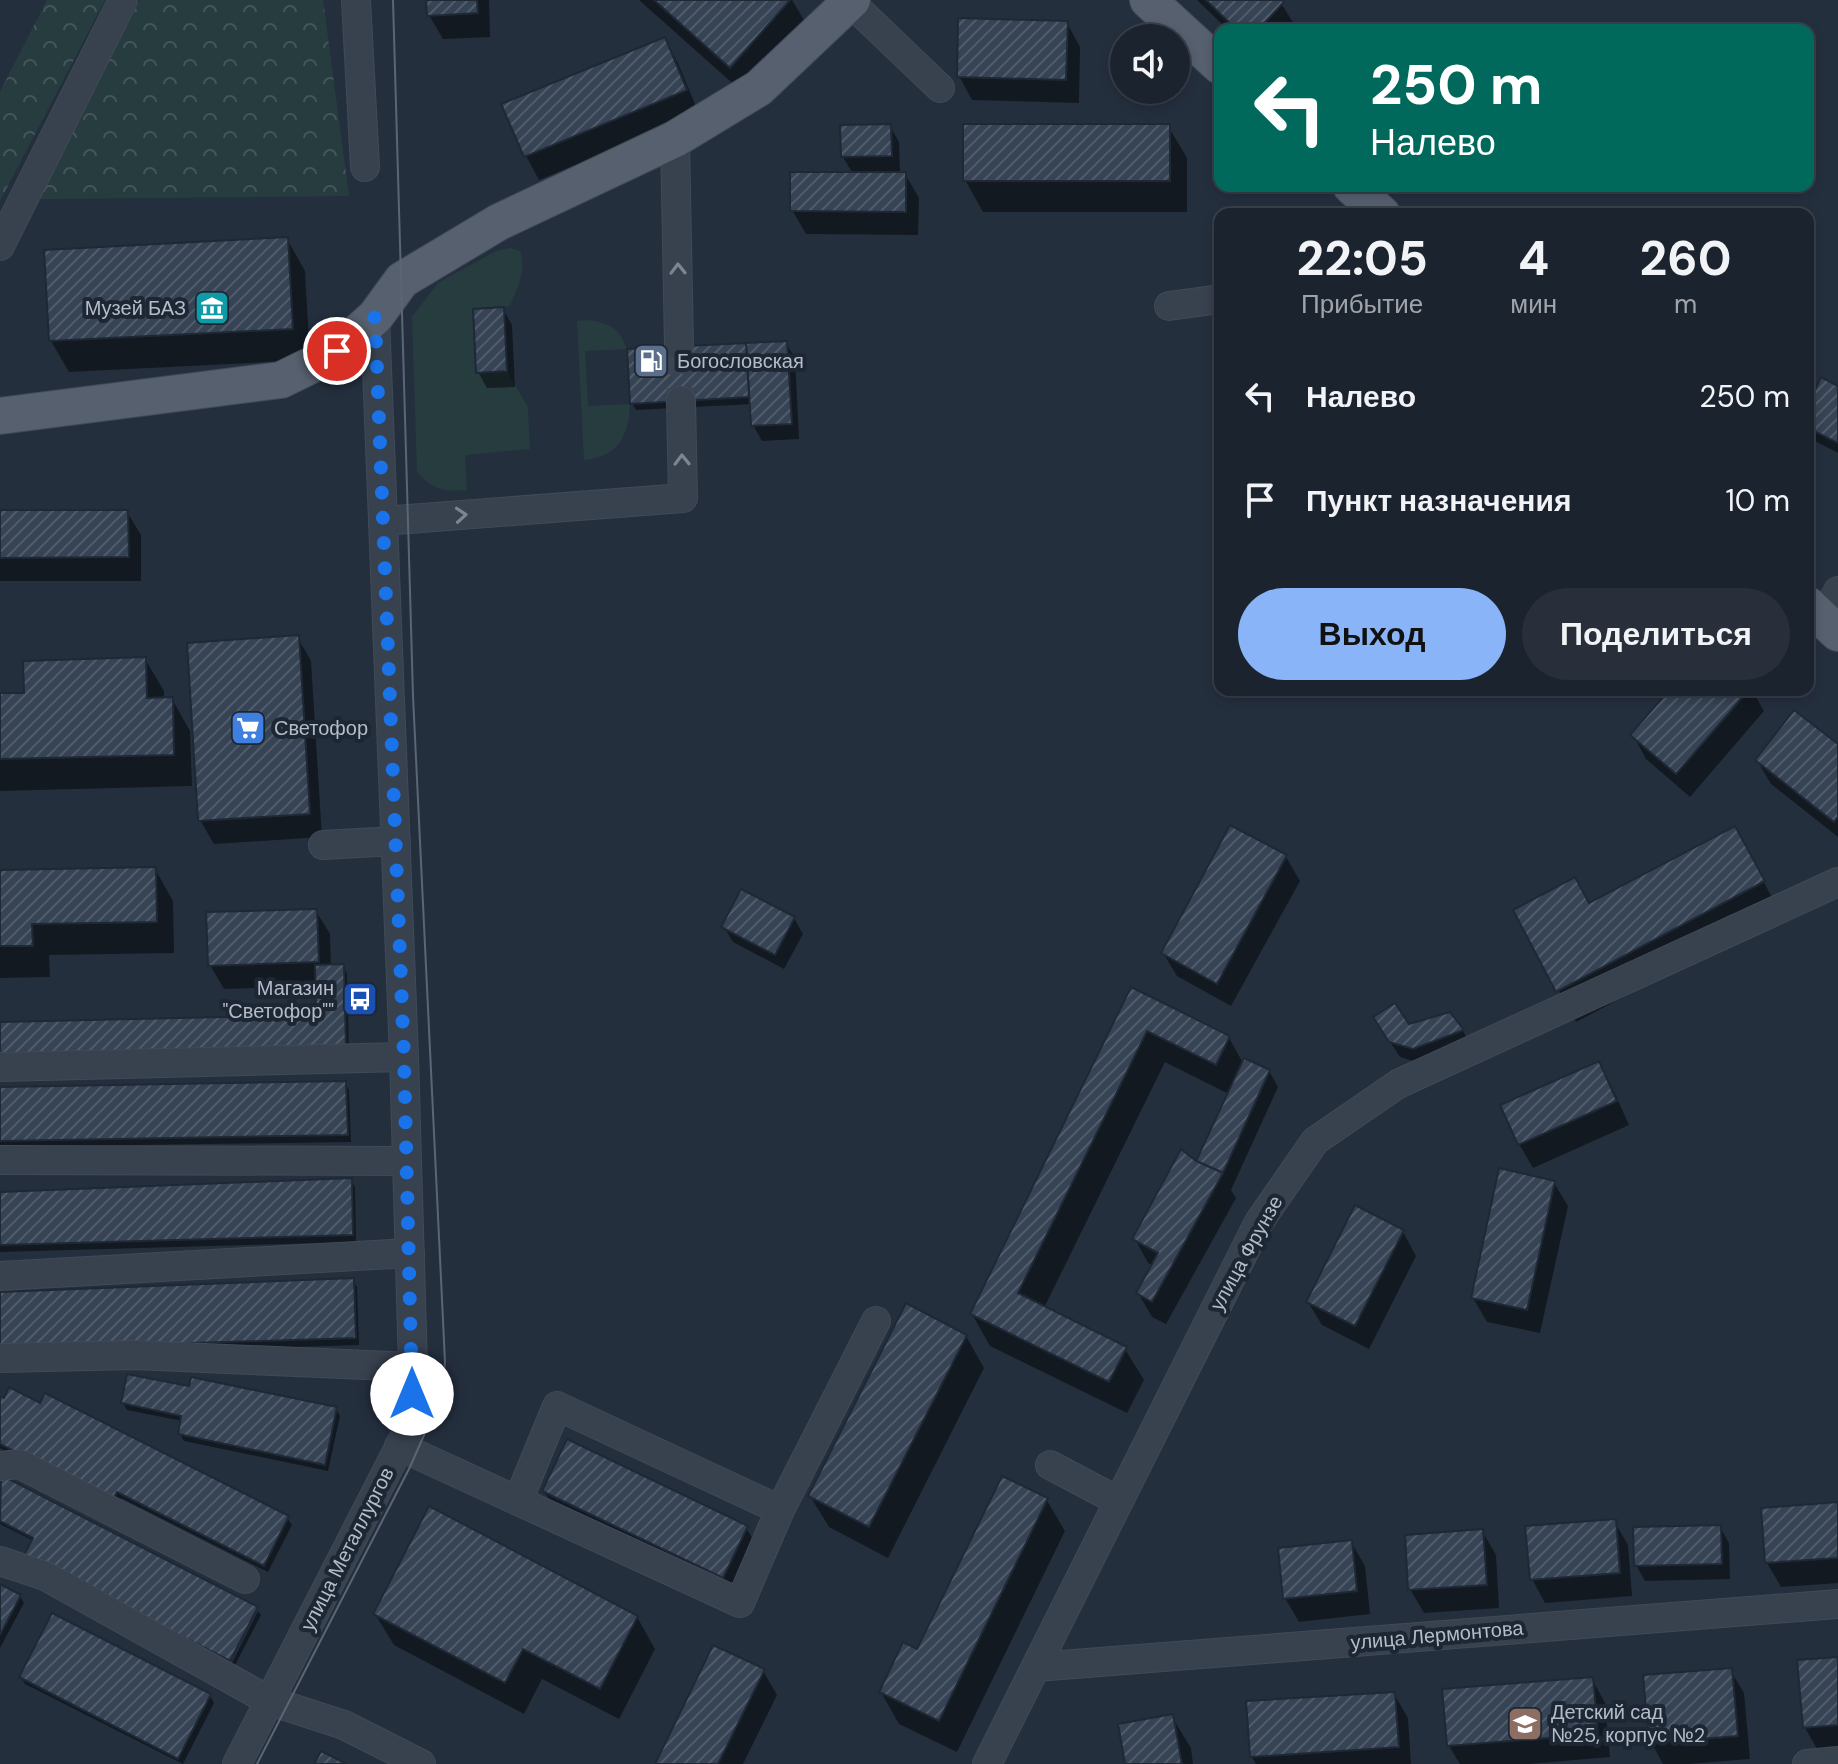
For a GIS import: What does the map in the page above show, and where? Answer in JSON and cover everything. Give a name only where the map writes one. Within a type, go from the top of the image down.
[{"type":"main road","points":[[1148,0],[1214,60]]},
{"type":"main road","points":[[0,416],[281,380],[337,351],[375,317],[402,280],[499,222],[675,139],[759,88],[851,1]]},
{"type":"main road","points":[[1358,192],[1375,208]]},
{"type":"street","points":[[0,246],[123,0]]},
{"type":"street","points":[[356,0],[365,167]]},
{"type":"street","points":[[851,1],[940,88]]},
{"type":"street","points":[[675,139],[679,346]]},
{"type":"street","points":[[1169,306],[1214,300]]},
{"type":"street","name":"улица Металлургов","points":[[237,1764],[412,1422],[404,1057],[375,317]]},
{"type":"street","points":[[383,521],[683,498],[681,401]]},
{"type":"street","points":[[323,845],[396,841]]},
{"type":"street","name":"улица Фрунзе","points":[[987,1764],[1259,1222],[1315,1141],[1398,1084],[1838,882]]},
{"type":"street","points":[[0,1067],[404,1057]]},
{"type":"street","points":[[0,1160],[407,1161]]},
{"type":"street","points":[[0,1276],[410,1253]]},
{"type":"street","points":[[399,1446],[740,1603],[780,1510],[876,1321]]},
{"type":"street","points":[[0,1358],[135,1355],[413,1367]]},
{"type":"street","points":[[518,1501],[557,1406],[780,1510]]},
{"type":"street","points":[[0,1466],[19,1464],[245,1579]]},
{"type":"street","points":[[1050,1465],[1118,1501]]},
{"type":"street","points":[[0,1561],[45,1576],[270,1701],[344,1725],[421,1764]]},
{"type":"street","name":"улица Лермонтова","points":[[1036,1667],[1838,1604]]},
{"type":"street","points":[[1807,1764],[1838,1761]]},
{"type":"green space","points":[[47,0],[105,0],[0,201],[0,92]]},
{"type":"green space","points":[[140,0],[323,0],[349,196],[35,199]]},
{"type":"green space","points":[[510,248],[520,251],[522,265],[510,306],[473,310],[477,373],[507,371],[528,407],[530,449],[465,455],[467,490],[439,488],[428,483],[417,472],[412,317],[438,283],[496,251]]},
{"type":"green space","points":[[590,320],[614,328],[627,349],[585,351],[588,406],[630,404],[627,426],[619,443],[605,454],[584,460],[577,321]]},
{"type":"building","points":[[426,0],[477,0],[478,13],[427,16]]},
{"type":"building","points":[[654,0],[790,0],[730,68]]},
{"type":"building","points":[[1206,0],[1284,2],[1264,24],[1231,24]]},
{"type":"building","points":[[958,18],[1068,21],[1066,80],[957,77]]},
{"type":"building","points":[[665,37],[687,90],[524,157],[501,104]]},
{"type":"building","points":[[891,124],[892,156],[841,157],[840,125]]},
{"type":"building","points":[[963,124],[1170,124],[1170,181],[963,181]]},
{"type":"building","points":[[790,172],[906,172],[906,212],[790,211]]},
{"type":"building","points":[[288,237],[293,329],[49,341],[44,250]]},
{"type":"building","points":[[504,307],[507,371],[476,373],[473,309]]},
{"type":"building","points":[[787,341],[792,424],[751,426],[746,343]]},
{"type":"building","points":[[746,343],[749,397],[630,404],[627,349]]},
{"type":"building","points":[[1821,377],[1838,386],[1838,443],[1814,431],[1814,392]]},
{"type":"building","points":[[0,510],[128,510],[129,557],[0,558]]},
{"type":"building","name":"Светофор","points":[[299,635],[310,814],[198,821],[187,643]]},
{"type":"building","points":[[146,657],[147,698],[173,697],[174,755],[0,759],[0,693],[24,693],[23,661]]},
{"type":"building","points":[[1664,696],[1744,696],[1676,774],[1630,735]]},
{"type":"building","points":[[1794,710],[1838,744],[1838,817],[1834,822],[1755,760]]},
{"type":"building","points":[[1230,825],[1287,855],[1217,984],[1161,953]]},
{"type":"building","points":[[1735,826],[1765,881],[1556,992],[1513,910],[1575,877],[1589,903]]},
{"type":"building","points":[[156,867],[157,922],[32,924],[33,946],[0,946],[0,870]]},
{"type":"building","points":[[741,889],[795,917],[775,955],[721,927]]},
{"type":"building","points":[[317,909],[319,962],[208,966],[206,912]]},
{"type":"building","points":[[344,964],[346,1047],[0,1054],[0,1022],[316,1015],[315,965]]},
{"type":"building","points":[[1131,987],[1230,1036],[1216,1065],[1147,1031],[1018,1293],[1127,1347],[1109,1382],[970,1314]]},
{"type":"building","points":[[1395,1003],[1409,1024],[1450,1012],[1464,1030],[1413,1049],[1389,1042],[1373,1017]]},
{"type":"building","points":[[1244,1058],[1270,1070],[1223,1173],[1196,1161]]},
{"type":"building","points":[[1599,1061],[1617,1101],[1518,1145],[1500,1105]]},
{"type":"building","points":[[346,1081],[348,1135],[0,1141],[0,1087]]},
{"type":"building","points":[[1181,1149],[1196,1161],[1223,1173],[1152,1302],[1136,1293],[1158,1253],[1132,1239]]},
{"type":"building","points":[[1499,1168],[1555,1181],[1527,1310],[1471,1298]]},
{"type":"building","points":[[352,1178],[353,1235],[0,1245],[0,1192]]},
{"type":"building","points":[[1355,1205],[1404,1230],[1355,1326],[1306,1302]]},
{"type":"building","points":[[354,1278],[356,1338],[0,1349],[0,1292]]},
{"type":"building","points":[[906,1303],[967,1335],[869,1527],[808,1496]]},
{"type":"building","points":[[127,1374],[189,1386],[191,1377],[337,1407],[325,1465],[178,1434],[181,1416],[121,1403]]},
{"type":"building","points":[[9,1387],[40,1403],[45,1393],[289,1516],[264,1566],[117,1492],[112,1501],[0,1444],[0,1396],[4,1398]]},
{"type":"building","points":[[567,1439],[748,1526],[723,1578],[542,1491]]},
{"type":"building","points":[[1,1475],[258,1607],[230,1661],[24,1555],[33,1538],[0,1521]]},
{"type":"building","points":[[1002,1476],[1048,1498],[939,1721],[879,1692],[903,1642],[917,1649]]},
{"type":"building","points":[[1838,1502],[1838,1558],[1765,1563],[1761,1508]]},
{"type":"building","points":[[429,1506],[638,1616],[600,1689],[523,1649],[505,1683],[373,1614]]},
{"type":"building","points":[[1616,1519],[1620,1573],[1530,1580],[1525,1526]]},
{"type":"building","points":[[1721,1525],[1722,1564],[1634,1566],[1633,1527]]},
{"type":"building","points":[[1483,1529],[1487,1585],[1408,1590],[1405,1535]]},
{"type":"building","points":[[1352,1540],[1357,1591],[1283,1599],[1278,1548]]},
{"type":"building","points":[[0,1584],[21,1595],[0,1635]]},
{"type":"building","points":[[52,1613],[211,1694],[178,1759],[19,1677]]},
{"type":"building","points":[[713,1645],[765,1669],[718,1764],[655,1764]]},
{"type":"building","points":[[1838,1657],[1838,1725],[1803,1728],[1797,1660]]},
{"type":"building","points":[[1732,1668],[1738,1736],[1649,1743],[1643,1675]]},
{"type":"building","points":[[1593,1677],[1598,1734],[1447,1746],[1442,1689]]},
{"type":"building","points":[[1395,1692],[1399,1747],[1250,1757],[1246,1701]]},
{"type":"building","points":[[1173,1714],[1182,1764],[1125,1764],[1118,1724]]},
{"type":"building","points":[[321,1751],[347,1764],[314,1764]]},
{"type":"tunnel","points":[[679,346],[681,401]]},
{"type":"tram line","points":[[257,1764],[410,1467],[442,1394],[445,1362],[413,696],[393,0]]},
{"type":"place","name":"Музей БАЗ","points":[[212,308]]},
{"type":"place","name":"Богословская","points":[[651,361]]},
{"type":"place","name":"Светофор","points":[[248,728]]},
{"type":"place","name":"Магазин \"Светофор\"\"","points":[[360,999]]},
{"type":"place","name":"Детский сад №25, корпус №2","points":[[1525,1724]]},
{"type":"route","points":[[337,351],[375,317],[404,1057],[412,1394]]}]
